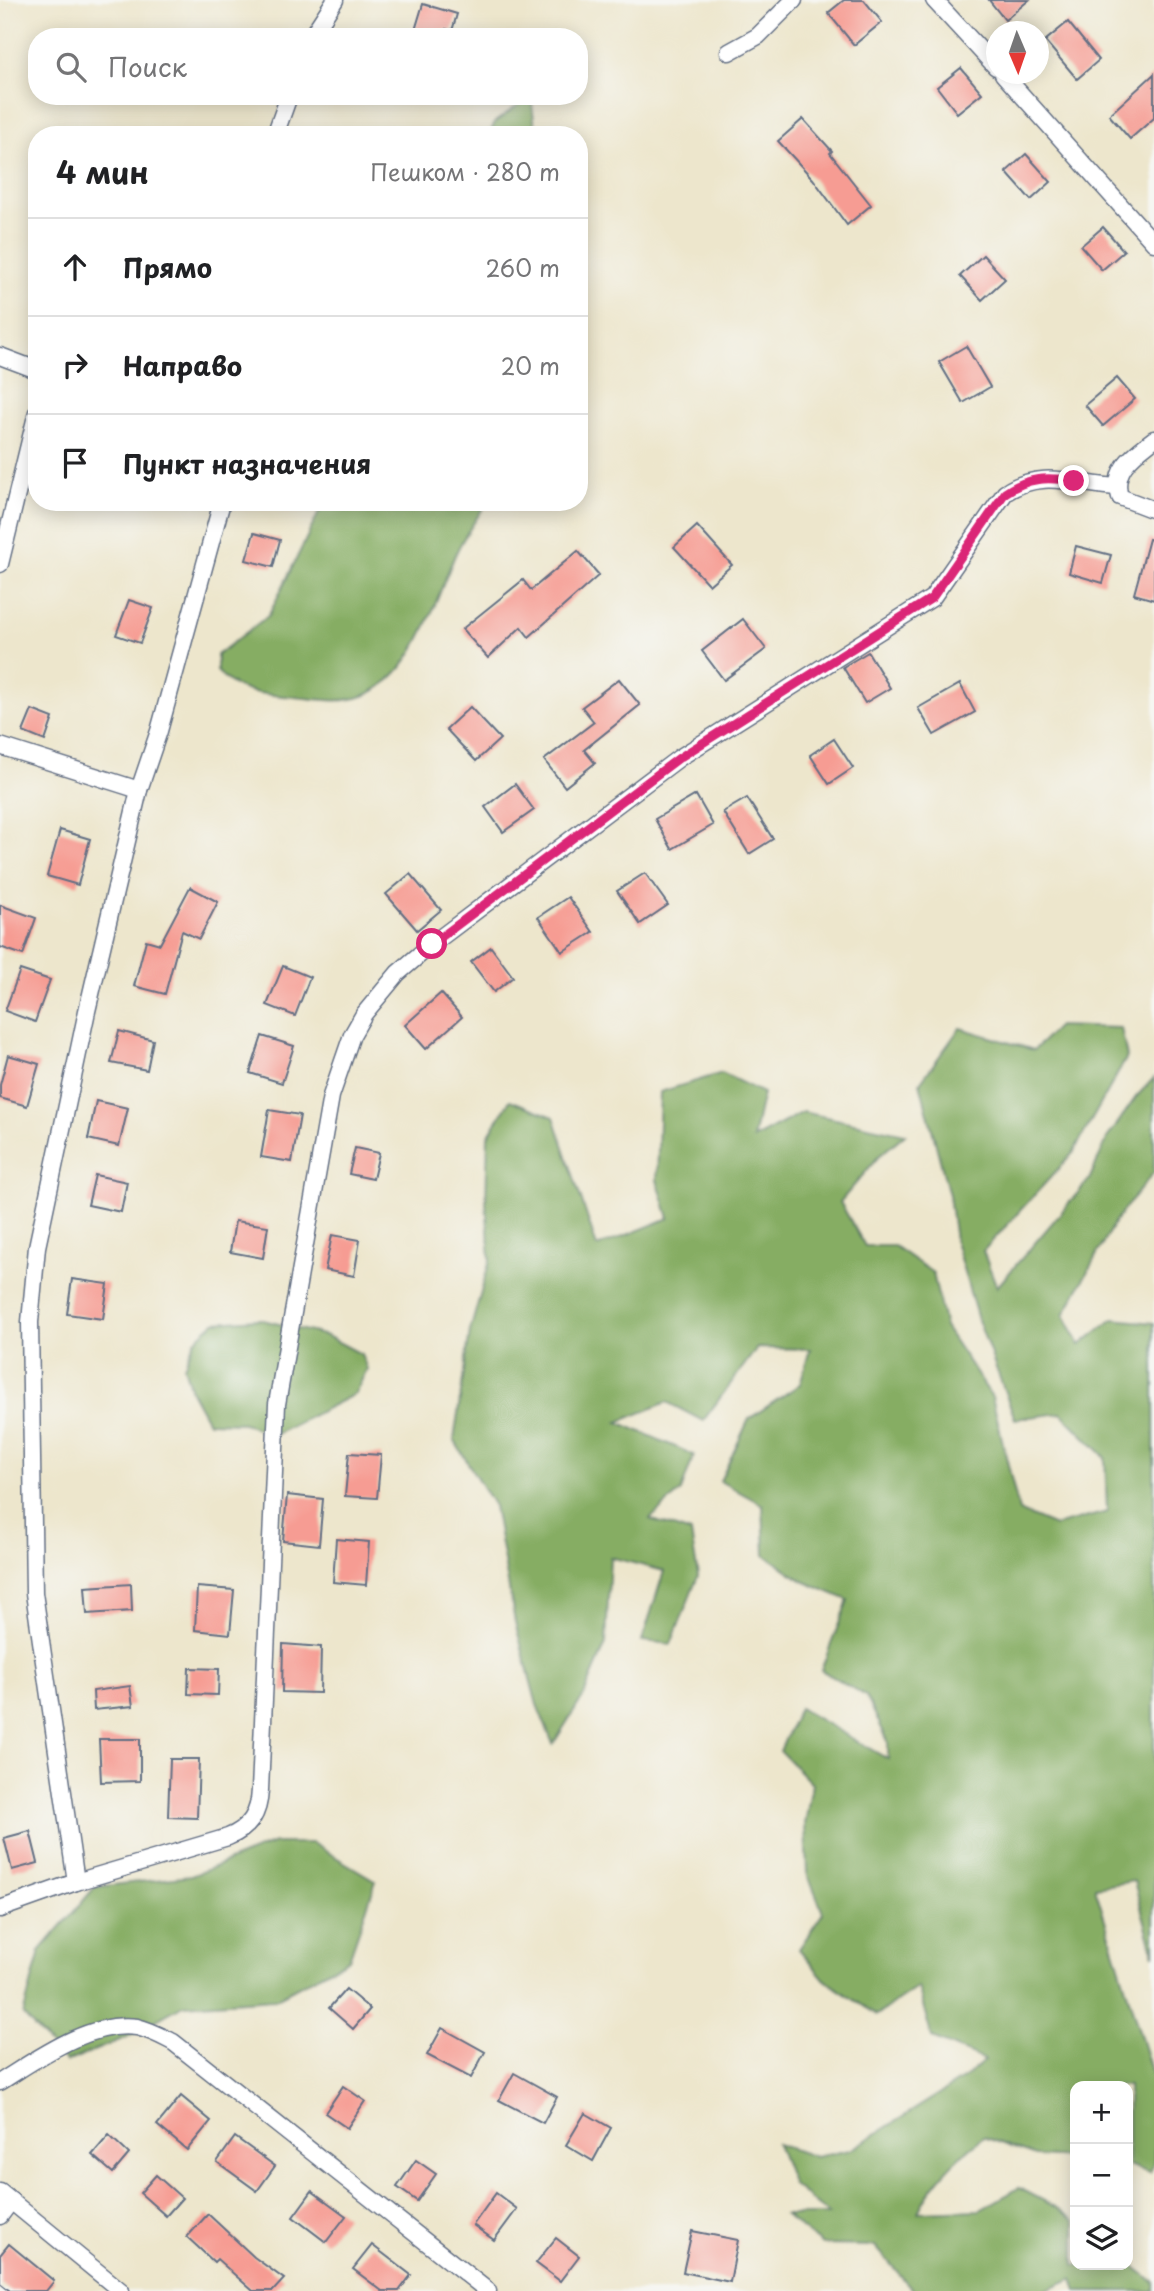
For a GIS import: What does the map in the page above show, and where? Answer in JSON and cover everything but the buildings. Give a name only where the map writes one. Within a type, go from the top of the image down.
[{"type":"street","points":[[317,28],[335,0]]},
{"type":"street","points":[[729,52],[758,36],[794,0]]},
{"type":"street","points":[[934,0],[986,56]]},
{"type":"street","points":[[1012,84],[1154,243]]},
{"type":"street","points":[[278,126],[286,105]]},
{"type":"street","points":[[0,356],[28,367]]},
{"type":"street","points":[[1154,439],[1127,461],[1117,487],[1120,497],[1135,505],[1154,510]]},
{"type":"street","points":[[0,564],[28,449]]},
{"type":"street","points":[[0,1909],[76,1882],[228,1837],[246,1827],[257,1813],[261,1777],[277,1404],[331,1096],[352,1035],[364,1014],[398,973],[432,944],[679,758],[932,598],[1005,493],[1021,482],[1055,478],[1117,487]]},
{"type":"street","points":[[76,1882],[34,1592],[31,1306],[39,1230],[139,790],[159,731],[220,511]]},
{"type":"street","points":[[0,746],[139,790]]},
{"type":"street","points":[[0,2082],[31,2062],[88,2035],[117,2028],[151,2030],[173,2042],[488,2291]]},
{"type":"street","points":[[0,2216],[6,2196],[121,2291]]},
{"type":"green space","points":[[519,105],[532,105],[535,126],[493,126]]},
{"type":"green space","points":[[320,511],[481,511],[459,546],[422,635],[411,654],[398,672],[382,686],[363,696],[320,700],[272,695],[243,689],[225,679],[217,671],[217,655],[269,615]]},
{"type":"green space","points":[[1058,1026],[1121,1028],[1127,1057],[1073,1153],[983,1251],[997,1287],[1089,1180],[1108,1137],[1136,1097],[1154,1078],[1154,1172],[1115,1221],[1064,1315],[1080,1345],[1113,1319],[1154,1323],[1154,1955],[1134,1881],[1095,1887],[1154,2080],[1154,2163],[1149,2173],[1133,2167],[1133,2081],[1070,2081],[1070,2158],[1035,2156],[984,2137],[946,2171],[918,2212],[980,2210],[1019,2188],[1070,2217],[1070,2270],[1133,2270],[1133,2266],[1154,2282],[1154,2291],[1077,2291],[1073,2278],[1043,2291],[914,2291],[875,2246],[822,2245],[785,2215],[829,2215],[793,2185],[777,2144],[815,2157],[850,2150],[963,2079],[985,2060],[932,2038],[918,1987],[877,2015],[826,1981],[799,1949],[823,1913],[807,1873],[805,1824],[812,1784],[780,1751],[799,1708],[888,1759],[888,1741],[866,1696],[821,1670],[848,1600],[803,1581],[765,1555],[763,1505],[720,1481],[749,1419],[800,1384],[810,1349],[757,1348],[703,1421],[667,1402],[618,1422],[694,1455],[681,1491],[650,1519],[691,1533],[698,1576],[671,1644],[642,1641],[664,1571],[610,1557],[606,1644],[583,1697],[553,1744],[537,1705],[515,1622],[494,1506],[454,1440],[470,1331],[490,1260],[486,1201],[488,1136],[510,1100],[554,1117],[597,1247],[669,1218],[657,1180],[660,1092],[722,1073],[763,1093],[753,1139],[803,1112],[905,1134],[879,1156],[840,1202],[865,1246],[894,1246],[933,1273],[945,1327],[992,1397],[1019,1511],[1055,1526],[1107,1512],[1105,1457],[1061,1413],[1015,1419],[978,1320],[955,1241],[949,1195],[920,1083],[960,1028],[1034,1050]]},
{"type":"green space","points":[[259,1319],[327,1336],[361,1354],[367,1369],[355,1394],[272,1436],[244,1423],[208,1422],[191,1391],[184,1366],[195,1340],[215,1322]]},
{"type":"green space","points":[[274,1843],[312,1843],[376,1881],[349,1959],[275,1999],[183,2005],[125,2038],[66,2062],[23,2015],[40,1951],[95,1887],[191,1876]]},
{"type":"route","points":[[432,944],[679,758],[932,598],[947,581],[1005,493],[1021,482],[1038,478],[1074,481]]}]
